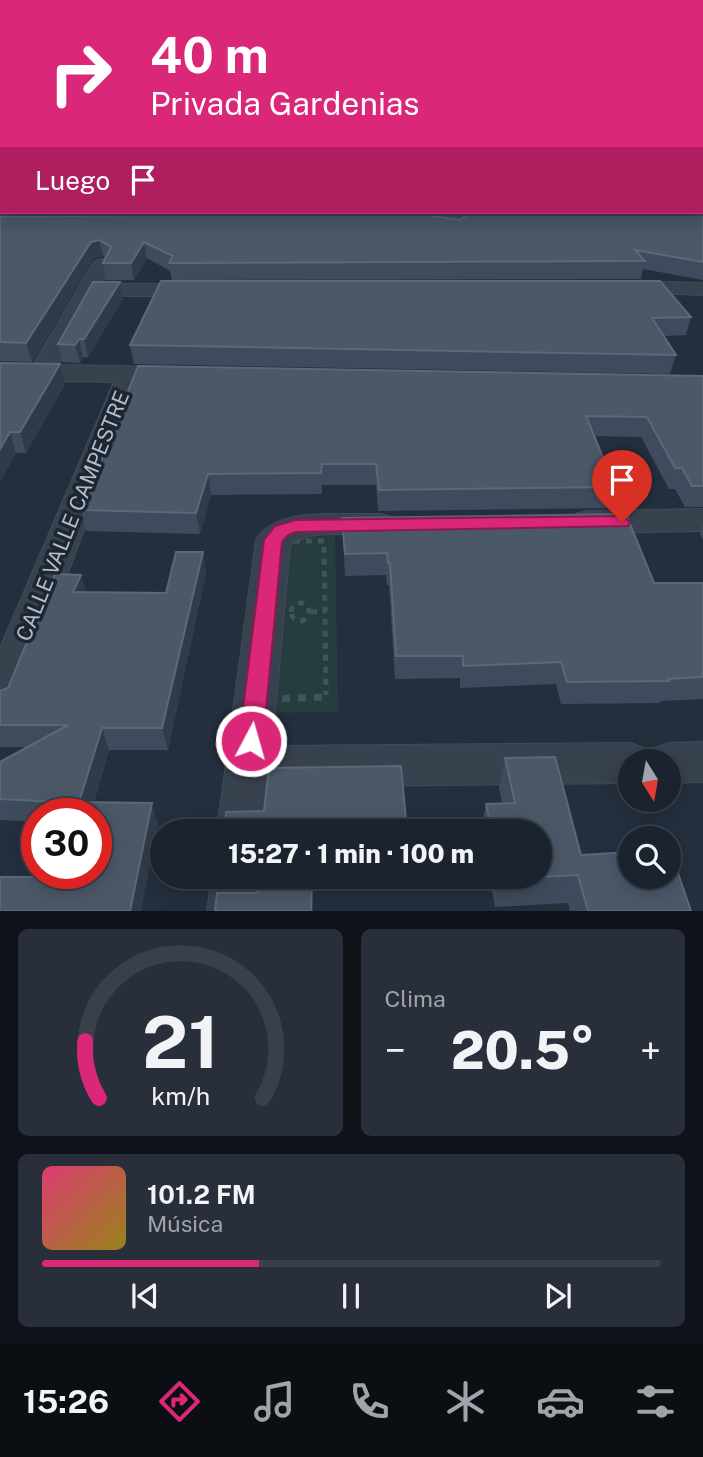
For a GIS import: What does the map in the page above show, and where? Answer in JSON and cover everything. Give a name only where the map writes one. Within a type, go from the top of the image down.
[{"type":"street","points":[[41,373],[102,265]]},
{"type":"street","points":[[609,287],[699,292]]},
{"type":"street","points":[[89,290],[212,289]]},
{"type":"street","points":[[0,372],[200,376]]},
{"type":"street","name":"CALLE VALLE CAMPESTRE","points":[[0,697],[130,374]]},
{"type":"street","points":[[554,523],[703,520]]},
{"type":"street","points":[[242,819],[273,540],[281,530],[296,526],[404,525]]},
{"type":"street","points":[[681,763],[703,762]]},
{"type":"street","points":[[248,767],[618,763]]},
{"type":"street","points":[[233,911],[236,889]]},
{"type":"path","points":[[311,612],[326,611]]},
{"type":"green space","points":[[125,214],[374,216],[129,219]]},
{"type":"green space","points":[[335,532],[338,712],[265,713],[269,537]]},
{"type":"building","points":[[420,214],[460,220],[469,214],[703,214],[703,262],[635,250],[645,261],[169,263],[173,256],[144,242],[131,263],[103,263],[111,247],[99,240],[91,242],[26,343],[0,342],[0,217]]},
{"type":"building","points":[[161,281],[660,281],[691,317],[652,318],[676,355],[130,345]]},
{"type":"building","points":[[93,282],[120,282],[84,339],[79,339],[75,345],[58,344]]},
{"type":"building","points":[[0,363],[60,364],[20,432],[10,432],[0,449]]},
{"type":"building","points":[[138,366],[703,376],[703,486],[692,486],[682,468],[675,468],[647,417],[586,416],[615,487],[379,490],[376,464],[322,464],[321,473],[208,474],[196,513],[81,510]]},
{"type":"building","points":[[626,514],[654,583],[703,583],[703,677],[668,679],[669,681],[567,682],[561,662],[463,666],[463,656],[396,656],[390,563],[387,553],[345,554],[342,518]]},
{"type":"building","points":[[176,552],[203,552],[162,728],[102,728],[80,798],[0,799],[0,762],[68,725],[0,725],[0,691],[8,688],[55,574],[81,575],[73,592],[166,593]]},
{"type":"building","points":[[555,757],[581,855],[618,853],[618,889],[681,889],[681,882],[691,911],[588,911],[578,875],[552,876],[552,819],[489,819],[486,804],[515,803],[505,758]]},
{"type":"building","points":[[401,766],[406,819],[225,819],[226,812],[264,811],[269,768]]},
{"type":"building","points":[[112,802],[152,803],[130,911],[0,911],[0,877],[21,877],[21,889],[112,889]]},
{"type":"building","points":[[312,889],[311,911],[215,911],[217,893]]},
{"type":"route","points":[[251,741],[273,540],[281,530],[296,526],[622,522]]}]
